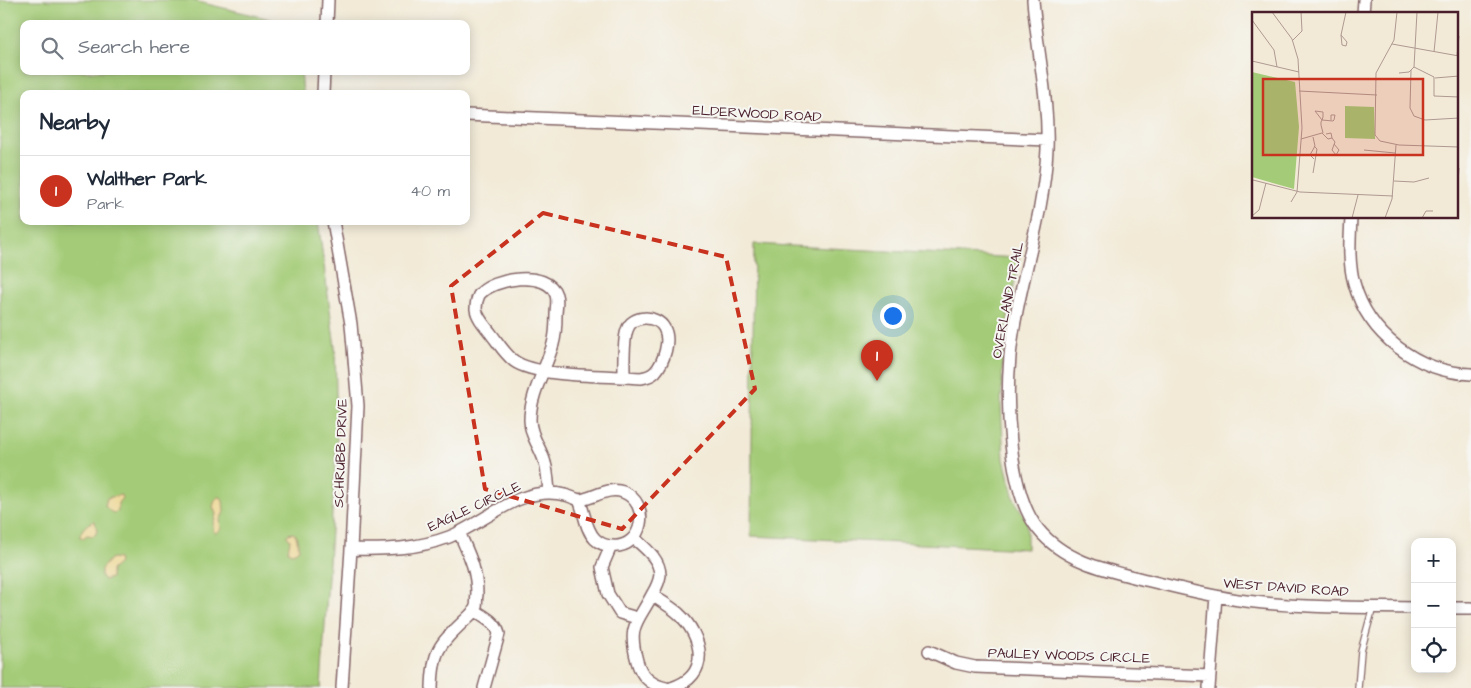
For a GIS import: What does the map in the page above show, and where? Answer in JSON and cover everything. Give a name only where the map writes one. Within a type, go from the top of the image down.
[{"type":"street","points":[[327,20],[328,0]]},
{"type":"street","name":"OVERLAND TRAIL","points":[[1033,0],[1046,100],[1047,140],[1044,181],[1014,328],[1008,381],[1012,453],[1018,485],[1025,506],[1036,528],[1062,552],[1087,564],[1216,596]]},
{"type":"street","points":[[323,90],[324,75]]},
{"type":"street","name":"ELDERWOOD ROAD","points":[[470,115],[1047,140]]},
{"type":"street","points":[[1351,219],[1350,256],[1354,281],[1361,302],[1368,315],[1384,335],[1401,350],[1436,368],[1450,372],[1471,374]]},
{"type":"street","name":"SCHRUBB DRIVE","points":[[334,225],[351,324],[358,406],[342,688]]},
{"type":"street","points":[[549,493],[546,464],[532,434],[530,422],[531,410],[544,371],[554,342],[557,297],[549,284],[542,280],[528,278],[498,284],[480,294],[476,302],[477,314],[506,354],[516,362],[544,371],[624,376],[645,377],[654,373],[658,368],[667,343],[667,334],[660,322],[651,318],[642,318],[630,325],[626,336],[624,376]]},
{"type":"street","points":[[612,491],[622,491],[632,497],[638,505],[641,514],[641,524],[638,533],[626,544],[618,547],[601,544],[595,539],[588,528],[579,500],[612,491]]},
{"type":"street","name":"EAGLE CIRCLE","points":[[351,548],[377,550],[407,548],[429,543],[458,532],[509,503],[524,497],[549,493],[565,494],[579,500]]},
{"type":"street","points":[[432,688],[435,658],[439,648],[444,640],[476,606],[473,564],[458,532]]},
{"type":"street","points":[[634,538],[654,557],[659,567],[660,575],[652,595],[637,618],[632,636],[633,644],[641,672],[648,680],[666,688]]},
{"type":"street","points":[[611,546],[602,567],[608,594],[620,613],[637,618]]},
{"type":"street","points":[[652,595],[679,614],[686,622],[698,646],[700,658],[696,671],[678,686],[671,688]]},
{"type":"street","name":"WEST DAVID ROAD","points":[[1209,688],[1216,596],[1248,601],[1314,606],[1411,608]]},
{"type":"street","points":[[1456,608],[1471,608]]},
{"type":"street","points":[[474,610],[492,622],[499,634],[484,688]]},
{"type":"street","name":"PAULEY WOODS CIRCLE","points":[[929,651],[956,663],[974,667],[1210,676]]},
{"type":"lane","points":[[1358,688],[1361,651],[1373,607]]},
{"type":"highlighted area","points":[[543,213],[726,257],[755,389],[622,529],[485,489],[451,286]]},
{"type":"green space","points":[[0,0],[190,0],[274,20],[20,20],[20,75],[301,75],[303,90],[20,90],[20,225],[319,225],[335,347],[337,436],[321,688],[0,688]]},
{"type":"green space","points":[[754,244],[1020,258],[1009,309],[1003,357],[1001,405],[1004,459],[1014,499],[1027,521],[1027,549],[751,536]]},
{"type":"sand","points":[[121,495],[122,498],[118,503],[118,511],[111,512],[105,506],[107,498]]},
{"type":"sand","points":[[218,497],[221,497],[223,501],[224,512],[220,520],[221,529],[216,533],[213,531],[216,514],[213,507]]},
{"type":"sand","points":[[95,521],[97,531],[95,535],[80,537],[85,527]]},
{"type":"sand","points":[[293,533],[296,535],[299,549],[291,553],[288,551],[290,540],[287,536]]},
{"type":"sand","points":[[113,558],[118,559],[119,563],[111,570],[111,578],[104,580],[101,576],[101,569]]},
{"type":"place","name":"Walther Park","points":[[877,381]]}]
